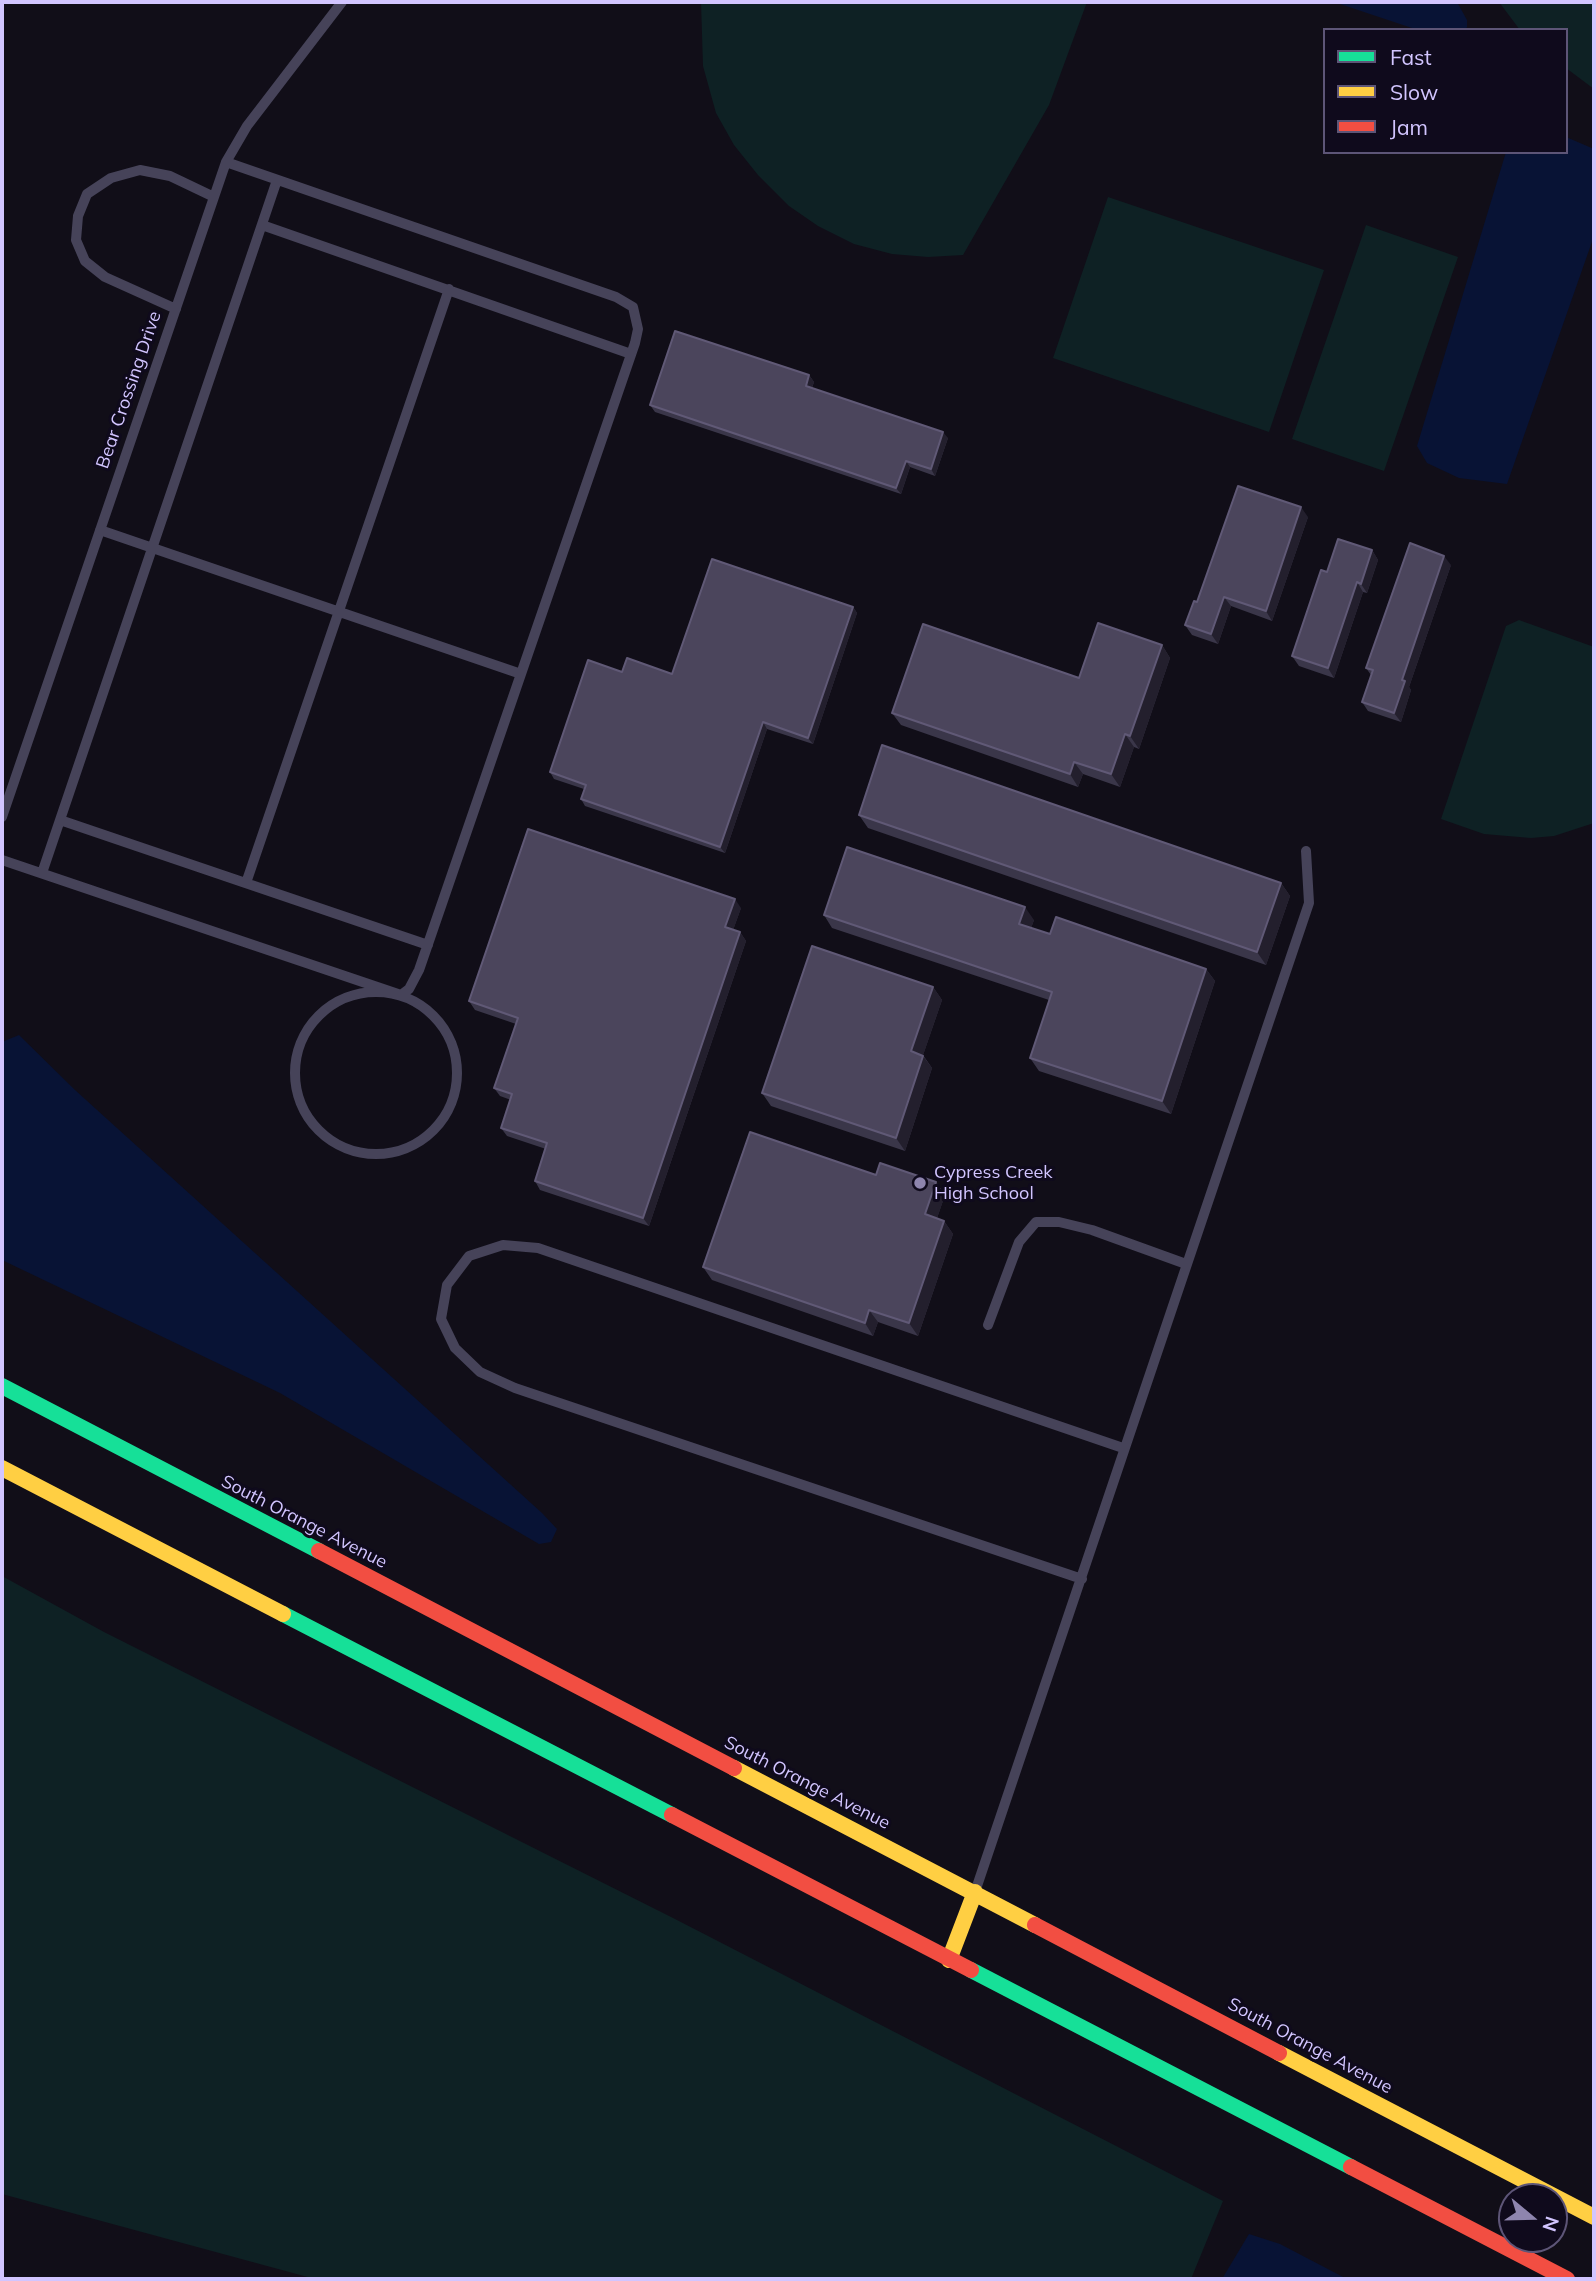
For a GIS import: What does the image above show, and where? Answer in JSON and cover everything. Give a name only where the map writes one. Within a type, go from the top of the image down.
[{"type":"main road","name":"South Orange Avenue","points":[[2,1386],[1594,2217]]},
{"type":"main road","points":[[2,1468],[1567,2279]]},
{"type":"main road","points":[[949,1960],[975,1892]]},
{"type":"lane","name":"Bear Crossing Drive","points":[[2,817],[226,162],[247,125],[342,2]]},
{"type":"lane","points":[[226,162],[626,301],[633,307],[638,318],[631,354],[428,944],[414,981],[401,995]]},
{"type":"lane","points":[[176,309],[105,277],[85,261],[76,240],[78,216],[88,194],[111,178],[140,170],[170,176],[214,197]]},
{"type":"lane","points":[[41,873],[277,180]]},
{"type":"lane","points":[[262,225],[631,354]]},
{"type":"lane","points":[[246,883],[449,289]]},
{"type":"lane","points":[[100,530],[521,674]]},
{"type":"lane","points":[[60,820],[428,944]]},
{"type":"lane","points":[[975,1892],[1309,903],[1306,851]]},
{"type":"lane","points":[[2,860],[401,995],[422,1006],[439,1022],[451,1042],[457,1065],[456,1088],[448,1111],[434,1130],[412,1146],[385,1154],[358,1153],[332,1142],[312,1124],[299,1100],[294,1073],[299,1046],[312,1021],[333,1003],[355,994],[378,991],[401,995]]},
{"type":"lane","points":[[988,1325],[1019,1242],[1036,1222],[1059,1222],[1092,1230],[1186,1264]]},
{"type":"lane","points":[[1082,1579],[528,1392],[480,1372],[455,1348],[441,1319],[447,1285],[469,1256],[503,1245],[538,1248],[1123,1448]]},
{"type":"green space","points":[[701,2],[1087,2],[1049,105],[963,255],[928,257],[892,254],[854,244],[818,226],[789,206],[758,175],[734,145],[716,113],[703,66]]},
{"type":"green space","points":[[1499,2],[1594,2],[1594,89],[1568,70],[1568,28],[1518,28]]},
{"type":"green space","points":[[1108,197],[1324,270],[1269,432],[1053,358]]},
{"type":"green space","points":[[1366,225],[1458,257],[1384,471],[1292,439]]},
{"type":"green space","points":[[1519,620],[1594,647],[1594,823],[1554,836],[1531,838],[1484,834],[1441,819],[1506,626]]},
{"type":"green space","points":[[2,1576],[104,1632],[675,1919],[1223,2201],[1191,2279],[315,2279],[2,2194]]},
{"type":"water","points":[[1334,2],[1457,2],[1467,20],[1466,28],[1412,28]]},
{"type":"water","points":[[1568,138],[1594,149],[1594,236],[1507,484],[1459,478],[1427,463],[1417,446],[1505,154],[1568,154]]},
{"type":"water","points":[[19,1035],[75,1090],[542,1513],[557,1529],[551,1542],[539,1544],[280,1393],[2,1260],[2,1042]]},
{"type":"water","points":[[1249,2234],[1280,2244],[1347,2279],[1222,2279]]},
{"type":"building","points":[[675,331],[809,375],[806,386],[943,432],[931,469],[906,461],[896,488],[650,405]]},
{"type":"building","points":[[1238,486],[1301,507],[1266,611],[1224,597],[1211,634],[1185,625],[1194,601],[1197,602]]},
{"type":"building","points":[[1338,539],[1372,550],[1361,584],[1357,582],[1328,668],[1292,656],[1321,570],[1327,572]]},
{"type":"building","points":[[1410,543],[1444,556],[1402,680],[1405,681],[1394,713],[1362,702],[1373,670],[1366,668]]},
{"type":"building","points":[[712,559],[853,607],[808,738],[763,722],[720,847],[581,799],[586,785],[550,772],[588,660],[622,672],[627,658],[672,674]]},
{"type":"building","points":[[1098,623],[1162,645],[1130,736],[1125,734],[1111,774],[1074,762],[1070,774],[892,713],[923,624],[1079,678]]},
{"type":"building","points":[[882,745],[1281,883],[1257,952],[859,815]]},
{"type":"building","points":[[528,829],[735,899],[725,927],[740,932],[643,1218],[535,1181],[547,1143],[501,1128],[512,1094],[494,1088],[518,1018],[469,1001]]},
{"type":"building","points":[[847,847],[1025,907],[1019,924],[1050,934],[1056,917],[1206,969],[1162,1101],[1030,1058],[1052,992],[824,915]]},
{"type":"building","points":[[812,946],[933,987],[911,1051],[923,1056],[896,1138],[762,1093]]},
{"type":"building","points":[[750,1132],[876,1175],[880,1163],[936,1182],[925,1214],[944,1221],[909,1323],[869,1310],[865,1323],[703,1267]]},
{"type":"traffic: fast","points":[[2,1386],[319,1551]]},
{"type":"traffic: fast","points":[[283,1614],[672,1815]]},
{"type":"traffic: fast","points":[[971,1970],[1351,2167]]},
{"type":"traffic: slow","points":[[2,1468],[283,1614]]},
{"type":"traffic: slow","points":[[734,1768],[1035,1925]]},
{"type":"traffic: slow","points":[[949,1960],[975,1892]]},
{"type":"traffic: slow","points":[[1279,2053],[1594,2217]]},
{"type":"traffic: jam","points":[[319,1551],[734,1768]]},
{"type":"traffic: jam","points":[[672,1815],[971,1970]]},
{"type":"traffic: jam","points":[[1035,1925],[1279,2053]]},
{"type":"traffic: jam","points":[[1351,2167],[1567,2279]]},
{"type":"place","name":"Cypress Creek High School","points":[[920,1183]]}]
